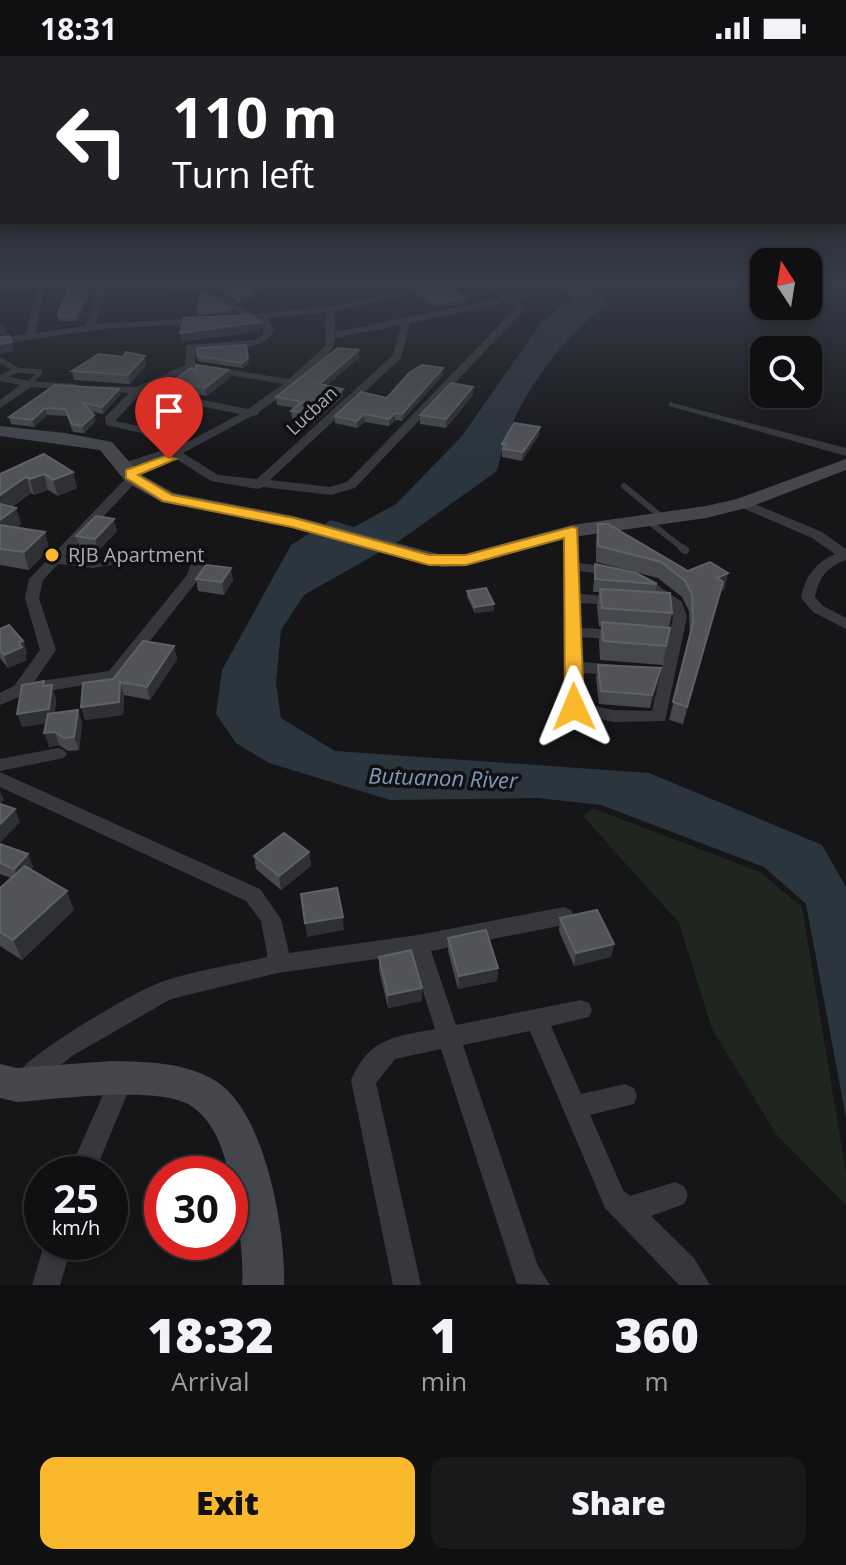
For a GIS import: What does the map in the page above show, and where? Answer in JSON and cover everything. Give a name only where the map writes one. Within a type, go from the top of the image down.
[{"type":"street","points":[[190,366],[190,347],[257,343],[264,339]]},
{"type":"street","points":[[20,690],[48,650],[32,598],[36,579],[129,472],[164,462],[173,453],[254,413],[294,383],[330,347],[331,339]]},
{"type":"street","name":"Lucban","points":[[258,485],[398,356],[402,339]]},
{"type":"street","points":[[294,383],[190,366],[138,390],[109,419],[110,423],[145,430],[173,453],[215,478],[331,491],[351,485],[491,339]]},
{"type":"street","points":[[0,378],[29,384],[138,390],[254,413]]},
{"type":"street","points":[[0,405],[29,384]]},
{"type":"street","points":[[673,404],[846,452]]},
{"type":"street","points":[[0,431],[106,446],[129,472],[168,498],[294,522],[429,560],[466,560],[572,531],[656,520],[743,503],[846,464]]},
{"type":"street","points":[[743,503],[817,535],[846,555]]},
{"type":"street","points":[[572,531],[572,566],[574,667],[574,707],[613,716],[659,717],[653,672],[680,617],[677,605],[653,586],[631,576],[572,566]]},
{"type":"street","points":[[0,699],[20,690],[114,675],[194,576],[197,566],[195,560],[168,551],[92,564],[55,560]]},
{"type":"street","points":[[846,555],[821,566],[810,584],[808,598],[818,609],[846,624]]},
{"type":"street","points":[[573,598],[677,605]]},
{"type":"street","points":[[573,632],[633,636]]},
{"type":"street","points":[[574,667],[653,672]]},
{"type":"street","points":[[0,765],[58,754]]},
{"type":"street","points":[[0,779],[253,895],[269,911],[278,932],[278,964]]},
{"type":"street","points":[[9,1083],[166,990],[278,964],[418,944],[564,916]]},
{"type":"street","points":[[418,944],[527,1274],[536,1285]]},
{"type":"street","points":[[407,1285],[363,1080],[388,1049],[581,1010]]},
{"type":"street","points":[[537,1020],[614,1199],[684,1268],[696,1285]]},
{"type":"street","points":[[89,1156],[121,1080]]},
{"type":"street","points":[[9,1083],[171,1081],[203,1093],[227,1118],[247,1164],[265,1262],[263,1285]]},
{"type":"street","points":[[574,1107],[625,1096]]},
{"type":"street","points":[[626,1211],[675,1195]]},
{"type":"street","points":[[46,1285],[54,1260]]},
{"type":"lane","points":[[0,360],[17,370],[40,372],[29,384]]},
{"type":"lane","points":[[0,378],[17,370]]},
{"type":"lane","points":[[624,486],[685,550]]},
{"type":"shaded area","points":[[592,808],[760,872],[802,907],[846,1173],[846,1205],[776,1134],[712,1029],[679,923],[583,816]]},
{"type":"water","name":"Butuanon River","points":[[530,339],[568,339],[524,401],[503,447],[497,471],[399,541],[304,595],[281,630],[276,683],[281,718],[335,751],[649,773],[822,845],[846,887],[846,1118],[806,904],[764,867],[601,805],[538,798],[390,800],[269,763],[236,743],[216,714],[222,670],[291,545],[331,520],[354,527],[396,504],[462,436]]},
{"type":"building","points":[[0,339],[12,342],[0,344]]},
{"type":"building","points":[[246,345],[248,358],[242,363],[197,356],[197,348]]},
{"type":"building","points":[[338,348],[359,350],[319,384],[343,389],[314,415],[291,411],[302,402],[276,397]]},
{"type":"building","points":[[126,352],[145,356],[128,375],[72,371],[99,354],[123,357]]},
{"type":"building","points":[[196,365],[228,370],[205,388],[171,382],[191,368],[196,370]]},
{"type":"building","points":[[422,365],[443,368],[402,414],[395,413],[389,419],[364,414],[357,421],[335,416],[361,392],[387,398],[409,373]]},
{"type":"building","points":[[451,383],[473,387],[446,419],[420,415]]},
{"type":"building","points":[[55,385],[119,389],[102,407],[83,403],[94,415],[82,426],[72,424],[65,409],[45,408],[32,420],[9,417]]},
{"type":"building","points":[[514,423],[540,427],[523,452],[503,449],[506,444],[502,444]]},
{"type":"building","points":[[44,454],[73,472],[53,480],[44,474],[30,479],[26,477],[0,495],[0,474]]},
{"type":"building","points":[[0,504],[16,508],[0,520]]},
{"type":"building","points":[[96,516],[114,519],[95,539],[76,536]]},
{"type":"building","points":[[598,524],[608,524],[688,571],[710,562],[728,573],[717,578],[723,582],[687,707],[673,702],[693,623],[692,594],[685,581],[661,562],[598,546]]},
{"type":"building","points":[[0,525],[45,532],[24,552],[0,549]]},
{"type":"building","points":[[595,564],[636,573],[657,584],[595,579]]},
{"type":"building","points":[[206,565],[231,568],[222,582],[196,579]]},
{"type":"building","points":[[486,588],[494,604],[475,607],[467,591]]},
{"type":"building","points":[[600,589],[670,593],[672,613],[602,608]]},
{"type":"building","points":[[602,622],[670,628],[666,646],[603,641]]},
{"type":"building","points":[[9,625],[23,641],[19,643],[22,647],[4,655],[0,650],[0,629]]},
{"type":"building","points":[[143,641],[174,646],[147,687],[120,682],[119,702],[81,707],[83,683],[113,679]]},
{"type":"building","points":[[598,665],[661,668],[652,695],[601,691]]},
{"type":"building","points":[[44,681],[43,686],[52,685],[49,709],[17,714],[22,685]]},
{"type":"building","points":[[78,710],[74,737],[64,738],[55,732],[44,733],[48,714]]},
{"type":"building","points":[[0,804],[15,809],[0,824]]},
{"type":"building","points":[[284,833],[309,852],[279,876],[254,856]]},
{"type":"building","points":[[0,844],[28,854],[14,869],[0,863]]},
{"type":"building","points":[[25,866],[67,891],[13,940],[0,932],[0,888]]},
{"type":"building","points":[[337,888],[343,917],[305,923],[301,894]]},
{"type":"building","points":[[597,910],[614,944],[576,953],[560,918]]},
{"type":"building","points":[[486,930],[498,968],[459,976],[448,938]]},
{"type":"building","points":[[411,950],[422,988],[388,995],[379,957]]},
{"type":"place","name":"RJB Apartment","points":[[52,555]]},
{"type":"route","points":[[169,459],[131,473],[133,478],[168,498],[220,511],[294,522],[429,560],[466,560],[572,531],[574,707]]}]
